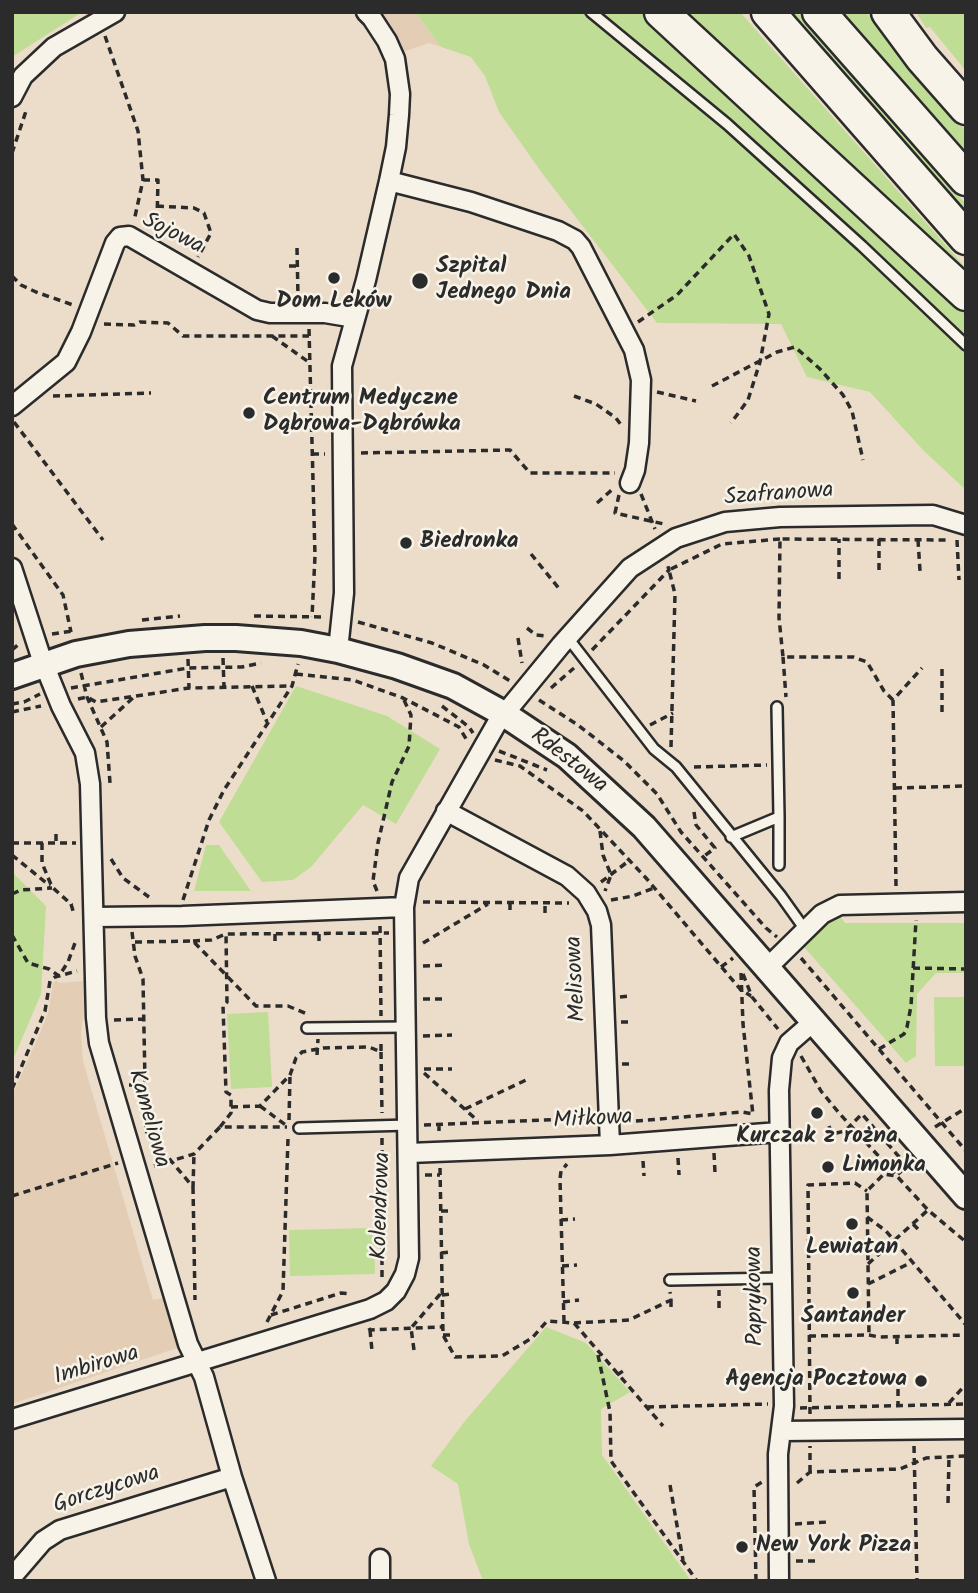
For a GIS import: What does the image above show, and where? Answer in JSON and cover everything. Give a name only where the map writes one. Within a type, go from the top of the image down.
[{"type":"highway","points":[[661,12],[966,294]]},
{"type":"highway","points":[[768,12],[966,238]]},
{"type":"highway","points":[[819,12],[966,178]]},
{"type":"highway","points":[[888,12],[922,58],[966,108]]},
{"type":"street","points":[[338,650],[344,568],[340,379],[390,181],[397,146],[400,94],[395,59],[387,41],[366,12]]},
{"type":"street","points":[[21,100],[23,76],[54,47],[107,23]]},
{"type":"street","points":[[390,181],[471,202],[575,240],[588,258],[634,350],[641,385],[635,470],[623,485]]},
{"type":"street","name":"Sojowa","points":[[18,402],[66,362],[115,243],[120,237],[129,236],[257,310],[303,306],[355,318]]},
{"type":"street","name":"Szafranowa","points":[[504,714],[630,568],[662,545],[695,530],[725,522],[780,517],[933,515],[962,533]]},
{"type":"street","name":"Kameliowa","points":[[12,568],[44,663],[61,706],[85,753],[90,784],[96,1020],[99,1043],[139,1156],[181,1319],[204,1377],[264,1580]]},
{"type":"street","name":"Rdestowa","points":[[12,676],[44,663],[128,644],[205,638],[301,643],[338,650],[397,666],[453,686],[504,714],[567,756],[644,827],[966,1196]]},
{"type":"street","name":"Kolendrowa","points":[[196,1362],[365,1311],[386,1301],[396,1291],[405,1274],[409,1258],[408,1125],[415,1025],[405,933],[413,905],[409,878],[484,744],[504,714]]},
{"type":"street","name":"Melisowa","points":[[446,811],[567,876],[594,896],[601,925],[610,1145]]},
{"type":"street","points":[[767,968],[822,914],[840,905],[966,902]]},
{"type":"street","points":[[95,917],[182,916],[413,905]]},
{"type":"street","name":"Paprykowa","points":[[779,1581],[778,1454],[784,1406],[779,1132],[782,1058],[789,1043],[813,1022]]},
{"type":"street","name":"Miłkowa","points":[[409,1153],[610,1145],[779,1132]]},
{"type":"street","name":"Imbirowa","points":[[12,1419],[196,1362]]},
{"type":"street","points":[[782,1431],[966,1429]]},
{"type":"street","name":"Gorczycowa","points":[[12,1577],[43,1541],[60,1530],[232,1477]]},
{"type":"street","points":[[380,1559],[380,1581]]},
{"type":"lane","points":[[591,12],[727,124],[966,345]]},
{"type":"lane","points":[[569,638],[654,749],[673,765],[781,896],[806,931]]},
{"type":"lane","points":[[777,707],[779,865]]},
{"type":"lane","points":[[731,837],[779,817]]},
{"type":"lane","points":[[307,1028],[415,1025]]},
{"type":"lane","points":[[294,1128],[408,1125]]},
{"type":"lane","points":[[670,1280],[781,1279]]},
{"type":"path","points":[[94,42],[107,23]]},
{"type":"path","points":[[107,23],[138,131],[143,180],[140,202],[129,236]]},
{"type":"path","points":[[12,153],[21,100]]},
{"type":"path","points":[[143,180],[158,180],[157,206],[194,208],[204,213],[211,233],[196,262]]},
{"type":"path","points":[[625,331],[677,295],[734,234],[748,256],[769,314],[760,362],[748,400],[731,423]]},
{"type":"path","points":[[297,248],[297,266],[309,336],[315,556],[312,617]]},
{"type":"path","points":[[289,267],[297,266]]},
{"type":"path","points":[[12,276],[36,292],[59,298],[86,317],[134,325],[140,322],[167,323],[183,336],[309,336]]},
{"type":"path","points":[[287,300],[303,306]]},
{"type":"path","points":[[272,336],[310,363]]},
{"type":"path","points":[[712,386],[778,352],[795,347],[843,394],[852,411],[863,460]]},
{"type":"path","points":[[641,385],[668,396],[696,401]]},
{"type":"path","points":[[18,402],[151,393]]},
{"type":"path","points":[[574,396],[596,404],[616,418],[624,430]]},
{"type":"path","points":[[12,420],[103,540]]},
{"type":"path","points":[[312,454],[510,450],[530,473],[615,473]]},
{"type":"path","points":[[597,503],[623,485],[641,495],[662,545],[675,594],[673,765],[778,765]]},
{"type":"path","points":[[615,513],[695,530]]},
{"type":"path","points":[[777,707],[786,707],[779,618],[780,517]]},
{"type":"path","points":[[12,524],[63,595],[71,631]]},
{"type":"path","points":[[669,570],[722,544],[780,539],[918,540],[962,533]]},
{"type":"path","points":[[962,533],[966,542]]},
{"type":"path","points":[[959,580],[962,533]]},
{"type":"path","points":[[839,539],[839,579]]},
{"type":"path","points":[[878,539],[879,571]]},
{"type":"path","points":[[918,540],[920,571]]},
{"type":"path","points":[[531,554],[561,591]]},
{"type":"path","points":[[306,617],[341,617],[432,643],[484,665],[524,690]]},
{"type":"path","points":[[223,650],[223,687]]},
{"type":"path","points":[[783,657],[853,657],[867,662],[884,691],[893,700]]},
{"type":"path","points":[[188,658],[189,688]]},
{"type":"path","points":[[287,661],[298,661]]},
{"type":"path","points":[[68,688],[188,667],[242,667],[265,662]]},
{"type":"path","points":[[942,667],[942,712]]},
{"type":"path","points":[[896,885],[893,700],[922,668]]},
{"type":"path","points":[[182,916],[181,905],[209,820],[224,790],[292,686],[296,674],[353,680],[403,698],[459,727]]},
{"type":"path","points":[[69,700],[87,697],[96,702],[189,688],[292,686]]},
{"type":"path","points":[[252,687],[267,722]]},
{"type":"path","points":[[12,704],[24,702],[45,692]]},
{"type":"path","points":[[101,728],[135,695]]},
{"type":"path","points":[[380,898],[373,881],[378,843],[393,782],[409,746],[411,715],[403,698]]},
{"type":"path","points":[[12,712],[49,704]]},
{"type":"path","points":[[440,705],[468,727]]},
{"type":"path","points":[[639,730],[673,713]]},
{"type":"path","points":[[493,749],[553,773]]},
{"type":"path","points":[[493,760],[520,766],[583,811],[630,860],[741,990],[752,997]]},
{"type":"path","points":[[895,788],[966,786]]},
{"type":"path","points":[[691,787],[696,825],[715,848],[704,857]]},
{"type":"path","points":[[600,829],[603,855],[611,875]]},
{"type":"path","points":[[55,834],[55,843]]},
{"type":"path","points":[[12,843],[92,843]]},
{"type":"path","points":[[42,843],[42,863],[52,888]]},
{"type":"path","points":[[695,847],[766,928],[800,956],[966,1151]]},
{"type":"path","points":[[12,855],[85,915],[95,917]]},
{"type":"path","points":[[110,867],[110,857],[123,878],[158,905]]},
{"type":"path","points":[[413,905],[576,903],[594,896],[611,875],[630,860]]},
{"type":"path","points":[[12,894],[21,890],[52,888]]},
{"type":"path","points":[[594,896],[608,900],[633,896],[654,888]]},
{"type":"path","points":[[413,905],[422,895]]},
{"type":"path","points":[[879,1048],[904,1034],[907,1027],[917,902]]},
{"type":"path","points":[[422,944],[490,903]]},
{"type":"path","points":[[510,903],[510,914]]},
{"type":"path","points":[[545,903],[545,913]]},
{"type":"path","points":[[71,904],[74,914]]},
{"type":"path","points":[[413,905],[422,912]]},
{"type":"path","points":[[139,1156],[150,1167],[194,1154],[230,1113],[231,1095],[226,1092],[223,1006],[227,1002],[225,914]]},
{"type":"path","points":[[135,942],[211,940],[226,934],[422,932],[423,977]]},
{"type":"path","points":[[319,933],[319,941]]},
{"type":"path","points":[[275,934],[275,942]]},
{"type":"path","points":[[12,935],[28,963],[49,969],[59,976]]},
{"type":"path","points":[[59,976],[68,962],[75,935]]},
{"type":"path","points":[[132,935],[135,956],[143,979],[145,1131],[139,1156]]},
{"type":"path","points":[[193,941],[256,1006],[288,1006],[326,1022],[330,1028]]},
{"type":"path","points":[[726,953],[741,970],[752,997],[772,1022]]},
{"type":"path","points":[[12,1089],[45,1011],[50,981],[96,965]]},
{"type":"path","points":[[423,966],[446,965]]},
{"type":"path","points":[[913,968],[966,969]]},
{"type":"path","points":[[741,970],[743,1024],[753,1125]]},
{"type":"path","points":[[423,988],[423,999],[447,999]]},
{"type":"path","points":[[96,1020],[143,1019]]},
{"type":"path","points":[[415,1025],[424,1036],[424,1047]]},
{"type":"path","points":[[424,1036],[452,1035]]},
{"type":"path","points":[[352,1047],[353,1054]]},
{"type":"path","points":[[379,1284],[383,1275],[381,1052]]},
{"type":"path","points":[[418,1082],[424,1071],[424,1058]]},
{"type":"path","points":[[803,1059],[821,1091],[851,1126],[928,1210],[965,1241]]},
{"type":"path","points":[[424,1071],[452,1069]]},
{"type":"path","points":[[424,1071],[480,1122]]},
{"type":"path","points":[[264,1341],[263,1330],[283,1291],[294,1128],[290,1074]]},
{"type":"path","points":[[464,1109],[526,1080]]},
{"type":"path","points":[[260,1106],[294,1128]]},
{"type":"path","points":[[917,1140],[966,1108]]},
{"type":"path","points":[[408,1125],[608,1117],[618,1117],[618,1123],[742,1112],[754,1114]]},
{"type":"path","points":[[829,1126],[832,1134],[845,1131],[862,1114],[907,1166],[896,1176]]},
{"type":"path","points":[[439,1124],[442,1327],[443,1335],[456,1357],[502,1356],[532,1338],[547,1321],[574,1323],[629,1320],[671,1300]]},
{"type":"path","points":[[220,1126],[294,1128]]},
{"type":"path","points":[[145,1131],[193,1186]]},
{"type":"path","points":[[702,1151],[714,1150],[715,1173]]},
{"type":"path","points":[[678,1153],[679,1175]]},
{"type":"path","points":[[181,1319],[195,1315],[194,1154]]},
{"type":"path","points":[[643,1155],[644,1176]]},
{"type":"path","points":[[12,1196],[139,1156]]},
{"type":"path","points":[[564,1322],[561,1171],[574,1159]]},
{"type":"path","points":[[869,1335],[866,1191],[884,1174],[896,1176]]},
{"type":"path","points":[[810,1472],[808,1185],[855,1183],[866,1191]]},
{"type":"path","points":[[868,1264],[928,1210]]},
{"type":"path","points":[[441,1211],[450,1211]]},
{"type":"path","points":[[867,1217],[886,1231],[966,1325]]},
{"type":"path","points":[[561,1220],[575,1219]]},
{"type":"path","points":[[913,1224],[918,1229]]},
{"type":"path","points":[[441,1253],[451,1252]]},
{"type":"path","points":[[868,1284],[912,1262]]},
{"type":"path","points":[[562,1266],[578,1265]]},
{"type":"path","points":[[670,1280],[671,1310]]},
{"type":"path","points":[[719,1288],[719,1308]]},
{"type":"path","points":[[271,1315],[341,1293],[360,1295],[370,1330],[372,1351]]},
{"type":"path","points":[[442,1293],[451,1294]]},
{"type":"path","points":[[414,1350],[411,1328],[442,1293]]},
{"type":"path","points":[[563,1302],[579,1300]]},
{"type":"path","points":[[574,1323],[663,1426]]},
{"type":"path","points":[[370,1330],[442,1327]]},
{"type":"path","points":[[443,1335],[453,1335]]},
{"type":"path","points":[[809,1336],[966,1335]]},
{"type":"path","points":[[897,1337],[897,1349]]},
{"type":"path","points":[[598,1353],[610,1412],[611,1461],[697,1581]]},
{"type":"path","points":[[617,1375],[626,1369]]},
{"type":"path","points":[[947,1405],[966,1384]]},
{"type":"path","points":[[898,1389],[898,1405]]},
{"type":"path","points":[[647,1407],[774,1404]]},
{"type":"path","points":[[912,1404],[917,1581]]},
{"type":"path","points":[[794,1408],[966,1404]]},
{"type":"path","points":[[948,1503],[949,1456]]},
{"type":"path","points":[[792,1488],[810,1472],[900,1469],[926,1458],[966,1456]]},
{"type":"path","points":[[670,1485],[683,1562]]},
{"type":"path","points":[[793,1536],[793,1524],[828,1522]]},
{"type":"path","points":[[794,1571],[794,1561],[819,1561]]},
{"type":"path","points":[[957,1581],[966,1581]]},
{"type":"shaded area","points":[[375,12],[415,12],[441,47],[429,43],[400,53]]},
{"type":"shaded area","points":[[57,980],[58,983],[84,981],[87,989],[81,1033],[83,1061],[153,1300],[163,1298],[178,1342],[177,1348],[12,1404],[12,1096],[48,1013],[53,983]]},
{"type":"green space","points":[[12,12],[82,12],[12,57]]},
{"type":"green space","points":[[415,12],[645,12],[966,310],[966,490],[924,451],[870,392],[807,377],[781,324],[657,323],[542,173],[499,112],[485,76],[471,57],[441,47]]},
{"type":"green space","points":[[679,12],[740,12],[966,268],[966,280]]},
{"type":"green space","points":[[781,12],[797,12],[966,204],[966,222]]},
{"type":"green space","points":[[839,12],[866,12],[966,131],[966,157]]},
{"type":"green space","points":[[916,12],[966,12],[966,71],[930,27],[926,28]]},
{"type":"green space","points":[[296,686],[387,716],[440,749],[396,824],[363,805],[311,867],[293,880],[262,882],[219,822]]},
{"type":"green space","points":[[206,845],[219,845],[251,891],[194,891]]},
{"type":"green space","points":[[12,872],[46,906],[41,994],[12,1062]]},
{"type":"green space","points":[[838,913],[845,923],[966,923],[966,973],[936,973],[917,994],[916,1056],[906,1063],[804,947]]},
{"type":"green space","points":[[934,997],[966,997],[966,1066],[935,1066]]},
{"type":"green space","points":[[268,1012],[272,1087],[231,1089],[227,1014]]},
{"type":"green space","points":[[374,1228],[375,1274],[290,1276],[289,1230]]},
{"type":"green space","points":[[546,1327],[586,1343],[630,1392],[601,1409],[602,1455],[691,1581],[483,1581],[469,1544],[458,1484],[431,1466],[465,1421]]},
{"type":"place","name":"Dom Leków","points":[[334,278]]},
{"type":"place","name":"Szpital Jednego Dnia","points":[[420,281]]},
{"type":"place","name":"Centrum Medyczne Dąbrowa-Dąbrówka","points":[[249,413]]},
{"type":"place","name":"Biedronka","points":[[406,543]]},
{"type":"place","name":"Kurczak z rożna","points":[[817,1113]]},
{"type":"place","name":"Limonka","points":[[828,1167]]},
{"type":"place","name":"Lewiatan","points":[[852,1224]]},
{"type":"place","name":"Santander","points":[[853,1293]]},
{"type":"place","name":"Agencja Pocztowa","points":[[921,1381]]},
{"type":"place","name":"New York Pizza","points":[[742,1547]]}]
